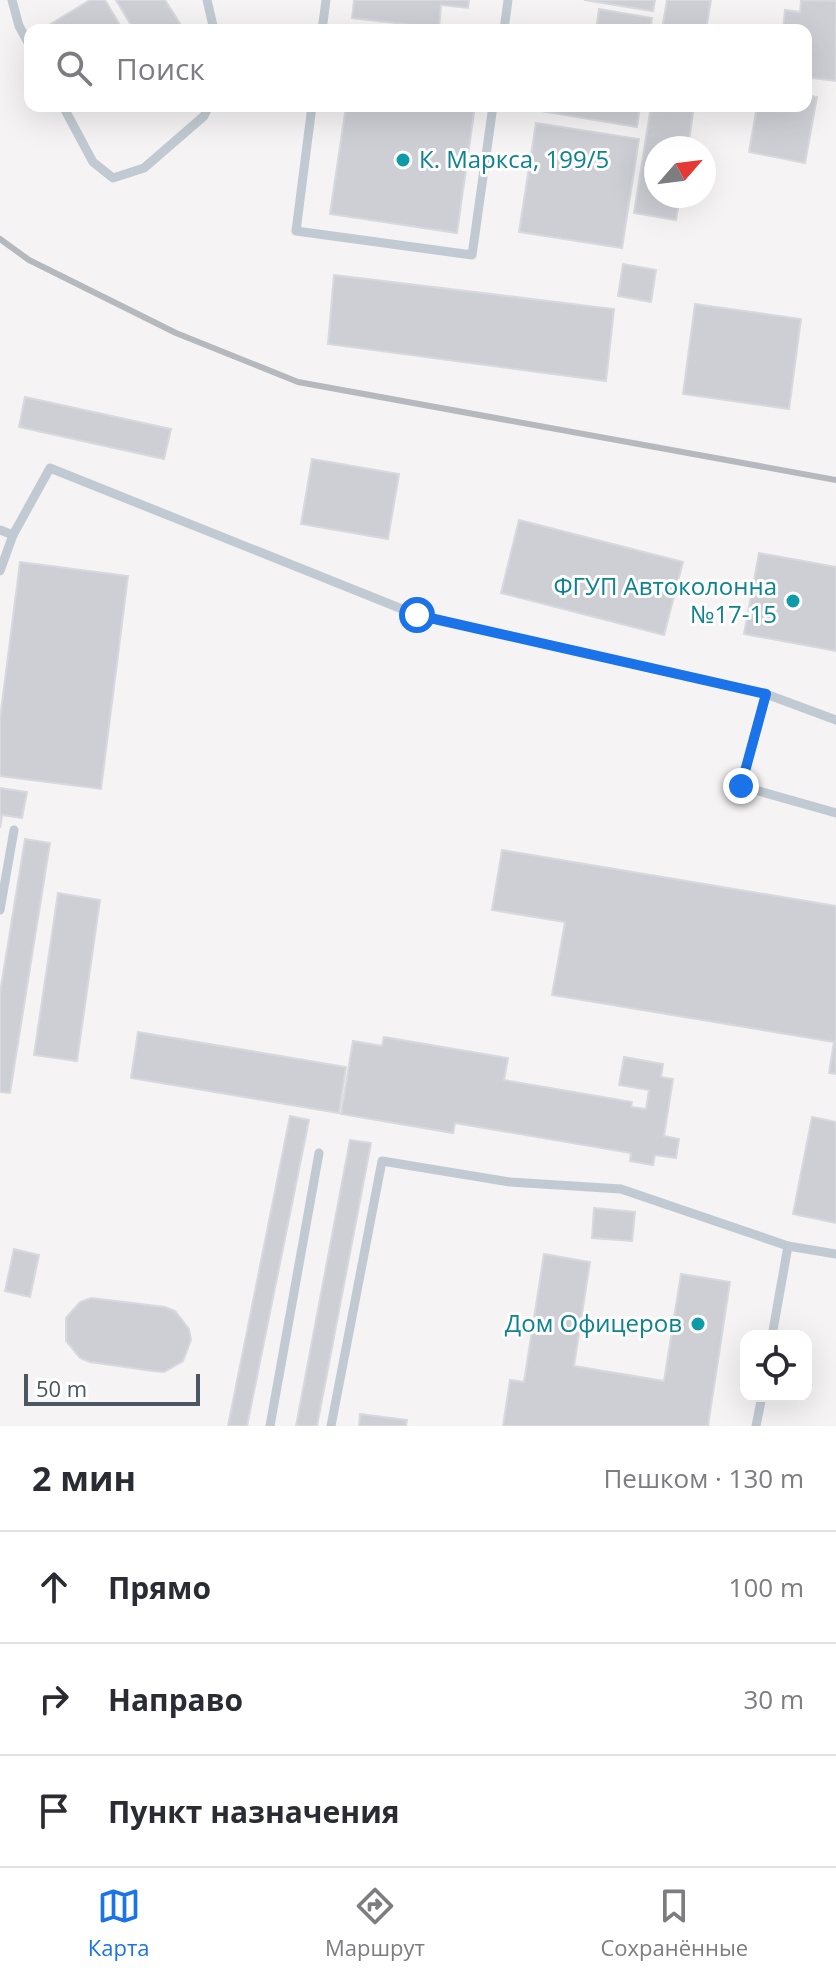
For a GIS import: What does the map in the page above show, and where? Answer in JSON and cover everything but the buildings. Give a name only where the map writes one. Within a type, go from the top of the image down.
[{"type":"lane","points":[[12,0],[24,35]]},
{"type":"lane","points":[[207,0],[213,24]]},
{"type":"lane","points":[[323,24],[326,0]]},
{"type":"lane","points":[[505,24],[508,0]]},
{"type":"lane","points":[[66,112],[93,162],[113,178],[144,168],[206,112]]},
{"type":"lane","points":[[311,112],[296,231],[472,255],[492,112]]},
{"type":"lane","points":[[0,571],[13,535],[50,468],[417,615],[766,694],[836,720]]},
{"type":"lane","points":[[0,530],[13,535]]},
{"type":"lane","points":[[766,694],[741,786],[836,813]]},
{"type":"lane","points":[[0,910],[14,830]]},
{"type":"lane","points":[[270,1426],[319,1153]]},
{"type":"lane","points":[[331,1426],[382,1161],[510,1182],[621,1189],[788,1246],[836,1254]]},
{"type":"lane","points":[[773,1330],[788,1246]]},
{"type":"lane","points":[[756,1426],[761,1402]]},
{"type":"railway","points":[[0,239],[29,260],[176,333],[298,382],[836,480]]},
{"type":"place","name":"К. Маркса, 199/5","points":[[403,160]]},
{"type":"place","name":"ФГУП Автоколонна №17-15","points":[[793,601]]},
{"type":"place","name":"Дом Офицеров","points":[[698,1324]]},
{"type":"route","points":[[417,615],[766,694],[741,786]]}]
